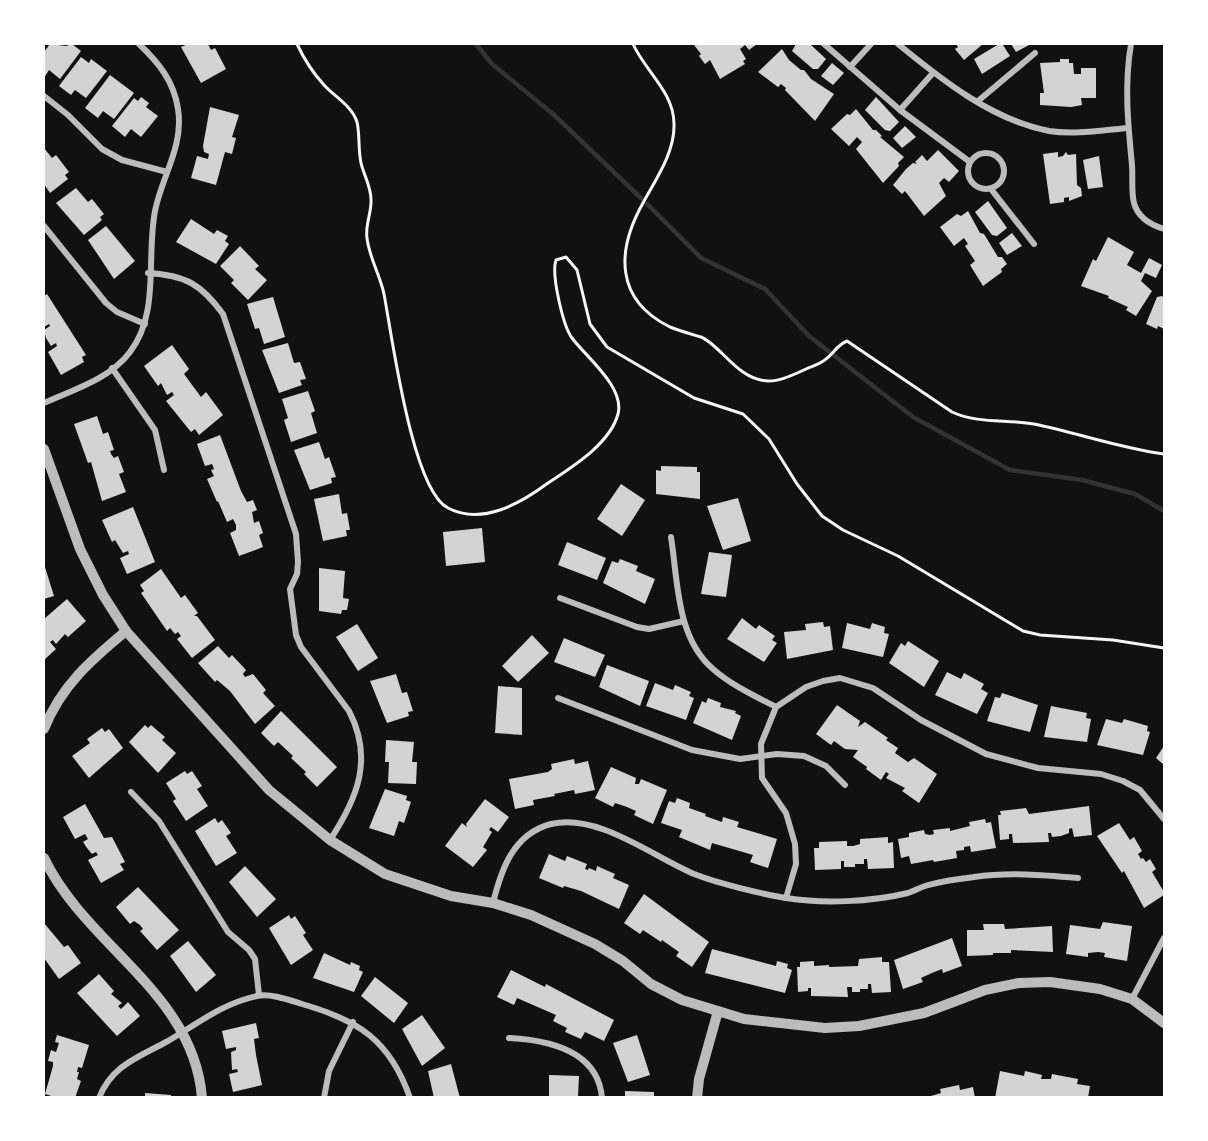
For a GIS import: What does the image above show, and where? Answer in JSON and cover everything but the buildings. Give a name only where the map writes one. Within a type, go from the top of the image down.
[{"type":"street","points":[[44,403],[90,383],[112,369],[129,354],[145,324],[150,300],[148,273],[155,208],[177,147],[178,110],[171,84],[160,65],[139,44]]},
{"type":"street","points":[[824,44],[900,110],[970,162]]},
{"type":"street","points":[[850,67],[871,44]]},
{"type":"street","points":[[898,44],[933,73],[1005,116],[1050,131],[1086,132],[1128,128]]},
{"type":"street","points":[[1131,44],[1126,74],[1134,203],[1142,218],[1164,229]]},
{"type":"street","points":[[978,101],[1035,53]]},
{"type":"street","points":[[900,110],[933,73]]},
{"type":"street","points":[[44,96],[68,115],[102,149],[122,160],[167,172]]},
{"type":"street","points":[[987,153],[1001,161],[1004,175],[1002,181],[991,189],[982,189],[971,182],[968,176],[970,162],[975,156],[987,153]]},
{"type":"street","points":[[991,189],[1034,244]]},
{"type":"street","points":[[44,226],[106,303],[117,312],[145,324]]},
{"type":"street","points":[[148,273],[173,274],[192,282],[210,296],[223,314],[287,503],[298,548],[297,574],[290,589],[296,635],[301,647],[349,711],[355,723],[362,755],[361,772],[350,809],[330,840]]},
{"type":"street","points":[[112,369],[155,430],[164,470]]},
{"type":"street","points":[[44,449],[80,549],[103,595],[126,631],[269,790],[330,840],[385,874],[451,896],[493,903],[566,929],[624,961],[651,984],[682,1000],[744,1019],[825,1028],[859,1026],[924,1013],[985,990],[1019,983],[1050,982],[1100,988],[1132,999],[1164,1023]]},
{"type":"street","points":[[671,537],[684,621],[696,650],[715,671],[776,707]]},
{"type":"street","points":[[560,598],[637,627],[649,629],[684,621]]},
{"type":"street","points":[[44,729],[54,704],[84,665],[126,631]]},
{"type":"street","points":[[786,898],[796,864],[792,830],[786,813],[762,778],[760,758],[764,735],[776,707],[806,687],[823,681],[840,678],[856,681],[986,754],[1038,768],[1101,774],[1123,781],[1140,790],[1164,819]]},
{"type":"street","points":[[558,698],[692,750],[740,759],[777,754],[804,756],[826,766],[845,785]]},
{"type":"street","points":[[131,792],[159,821],[228,932],[249,950],[255,959],[259,995]]},
{"type":"street","points":[[493,903],[500,871],[518,845],[534,832],[550,825],[567,822],[584,822],[610,832],[696,875],[786,898],[862,899],[908,892],[924,886],[974,877],[1007,874],[1077,878]]},
{"type":"street","points":[[44,859],[61,888],[82,916],[160,998],[183,1030],[194,1054],[202,1098]]},
{"type":"street","points":[[1132,999],[1164,938]]},
{"type":"street","points":[[99,1098],[109,1077],[124,1064],[222,1007],[259,995],[301,1003],[354,1022],[384,1047],[405,1081],[410,1098]]},
{"type":"street","points":[[697,1098],[699,1079],[718,1011]]},
{"type":"street","points":[[324,1098],[329,1071],[354,1022]]},
{"type":"street","points":[[509,1038],[539,1040],[570,1050],[587,1062],[596,1076],[602,1098]]},
{"type":"path","points":[[297,44],[309,67],[349,107],[356,119],[361,162],[371,195],[367,241],[381,283],[396,367],[419,461],[433,495],[444,505],[456,512],[476,513],[495,511],[519,504],[589,452],[613,424],[618,414],[616,396],[596,363],[572,338],[565,320],[554,270],[556,260],[566,257],[577,270],[590,324],[607,347],[694,398],[731,408],[756,423],[773,444],[806,497],[830,522],[898,556],[1023,631],[1040,635],[1120,641],[1164,648]]},
{"type":"path","points":[[633,44],[670,101],[674,127],[665,162],[629,234],[624,269],[630,291],[660,321],[670,327],[705,339],[722,357],[758,380],[781,381],[822,362],[847,342],[852,343],[888,371],[965,418],[1031,424],[1118,446],[1164,454]]},
{"type":"waterway","points":[[476,44],[492,64],[553,114],[641,198]]},
{"type":"waterway","points":[[647,204],[701,258],[765,289],[809,336],[913,417],[1010,470],[1082,480],[1135,494],[1164,511]]}]
